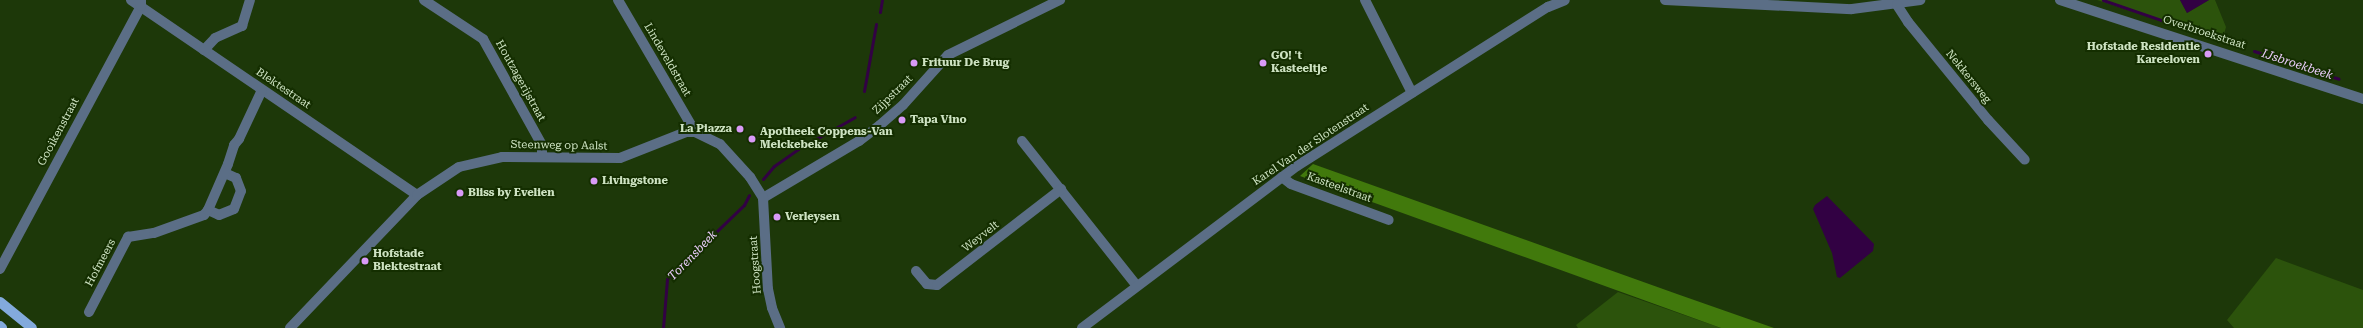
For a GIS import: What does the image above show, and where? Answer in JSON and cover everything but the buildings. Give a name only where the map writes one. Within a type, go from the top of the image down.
[{"type":"main road","points":[[0,302],[32,328]]},
{"type":"street","name":"Blektestraat","points":[[130,0],[141,3],[204,50],[417,195]]},
{"type":"street","points":[[204,50],[215,38],[242,26],[250,0]]},
{"type":"street","name":"Houtzagerijstraat","points":[[424,0],[483,39],[542,145],[542,156]]},
{"type":"street","name":"Lindeveldstraat","points":[[618,0],[695,132]]},
{"type":"street","name":"Zijpstraat","points":[[763,198],[859,141],[880,125],[903,105],[948,56],[1015,24],[1060,0]]},
{"type":"street","points":[[1365,0],[1412,93]]},
{"type":"street","name":"Karel Van der Slotenstraat","points":[[1082,328],[1136,285],[1297,166],[1548,7],[1565,0]]},
{"type":"street","points":[[1665,0],[1827,9],[1897,5],[1920,0]]},
{"type":"street","name":"Overbroekstraat","points":[[2060,0],[2363,99]]},
{"type":"street","name":"Gooikenstraat","points":[[0,269],[141,3]]},
{"type":"street","name":"Nekkersweg","points":[[1897,5],[1908,22],[1973,102],[2025,160]]},
{"type":"street","points":[[224,173],[236,178],[241,191],[234,209],[219,215],[208,210],[224,173],[234,144],[239,139],[262,90]]},
{"type":"street","name":"Steenweg op Aalst","points":[[290,328],[417,195],[441,177],[478,161],[502,157],[542,156],[605,160],[620,158],[686,132],[695,132]]},
{"type":"street","points":[[695,132],[720,144],[750,177],[763,198]]},
{"type":"street","points":[[1022,141],[1136,285]]},
{"type":"street","name":"Kasteelstraat","points":[[1282,177],[1291,184],[1390,220]]},
{"type":"street","name":"Weyvelt","points":[[916,271],[927,284],[937,285],[1061,189]]},
{"type":"street","name":"Hoogstraat","points":[[763,198],[768,289],[772,308],[780,328]]},
{"type":"street","name":"Hofmeers","points":[[89,312],[116,255],[128,237],[154,233],[204,215],[208,210]]},
{"type":"green space","points":[[2097,0],[2180,0],[2187,13],[2209,0],[2215,0],[2226,27],[2222,41]]},
{"type":"green space","points":[[1313,164],[1774,328],[1721,328],[1300,176]]},
{"type":"green space","points":[[2276,258],[2363,290],[2363,328],[2234,328],[2227,320]]},
{"type":"green space","points":[[1618,292],[1721,328],[1578,328],[1576,325]]},
{"type":"shaded area","points":[[2180,0],[2209,0],[2187,13]]},
{"type":"shaded area","points":[[1827,196],[1874,244],[1873,251],[1840,278],[1837,277],[1832,253],[1813,209],[1815,205]]},
{"type":"waterway","name":"Torensbeek","points":[[880,12],[882,0]]},
{"type":"waterway","name":"IJsbroekbeek","points":[[2103,0],[2202,34]]},
{"type":"waterway","name":"Torensbeek","points":[[864,91],[876,24]]},
{"type":"waterway","name":"IJsbroekbeek","points":[[2254,51],[2339,79]]},
{"type":"waterway","name":"Torensbeek","points":[[763,179],[774,166],[798,149],[855,117]]},
{"type":"waterway","name":"Torensbeek","points":[[663,328],[667,279],[744,205],[749,195]]},
{"type":"place","name":"Hofstade Residentie Kareeloven","points":[[2208,54]]},
{"type":"place","name":"Frituur De Brug","points":[[914,63]]},
{"type":"place","name":"GO! 't Kasteeltje","points":[[1263,63]]},
{"type":"place","name":"Tapa Vino","points":[[902,120]]},
{"type":"place","name":"La Piazza","points":[[740,129]]},
{"type":"place","name":"Apotheek Coppens-Van Melckebeke","points":[[752,139]]},
{"type":"place","name":"Livingstone","points":[[594,181]]},
{"type":"place","name":"Bliss by Evelien","points":[[460,193]]},
{"type":"place","name":"Verleysen","points":[[777,217]]},
{"type":"place","name":"Hofstade Blektestraat","points":[[365,261]]}]
